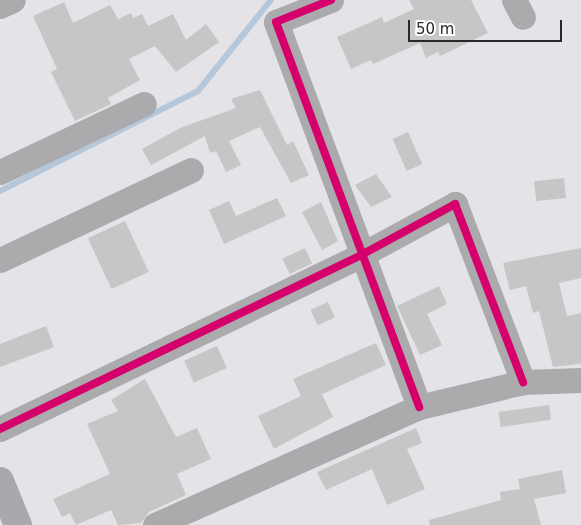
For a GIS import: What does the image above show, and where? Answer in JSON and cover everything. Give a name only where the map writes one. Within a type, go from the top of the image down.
[{"type":"main road","points":[[0,481],[18,525]]},
{"type":"street","points":[[0,6],[13,0]]},
{"type":"street","points":[[331,0],[276,22],[419,406]]},
{"type":"street","points":[[0,172],[144,104]]},
{"type":"street","points":[[0,260],[191,170]]},
{"type":"street","points":[[0,429],[363,254],[455,204],[523,382]]},
{"type":"street","points":[[155,525],[419,406],[523,382],[581,380]]},
{"type":"building","points":[[409,0],[471,0],[488,33],[440,56],[438,52],[426,58],[420,43],[373,64],[371,60],[351,69],[337,37],[382,17],[384,23],[414,9]]},
{"type":"building","points":[[64,2],[73,23],[110,5],[118,19],[131,13],[133,18],[142,14],[148,26],[173,14],[186,40],[206,24],[219,42],[176,72],[155,46],[129,59],[140,80],[108,98],[111,104],[75,121],[51,72],[57,69],[33,16]]},
{"type":"building","points":[[260,90],[287,145],[293,141],[309,175],[291,183],[260,127],[229,141],[241,165],[226,172],[216,151],[210,153],[205,136],[151,165],[142,149],[180,128],[236,108],[231,99]]},
{"type":"building","points":[[408,132],[422,164],[407,171],[392,139]]},
{"type":"building","points":[[376,174],[392,197],[371,207],[355,185]]},
{"type":"building","points":[[564,178],[566,198],[536,201],[534,181]]},
{"type":"building","points":[[277,198],[286,216],[224,244],[209,210],[229,201],[236,216]]},
{"type":"building","points":[[321,202],[338,241],[322,250],[302,212]]},
{"type":"building","points":[[125,221],[149,272],[112,289],[88,238]]},
{"type":"building","points":[[305,248],[312,263],[290,274],[282,259]]},
{"type":"building","points":[[581,248],[581,278],[559,283],[567,316],[581,313],[581,364],[553,367],[539,311],[533,313],[526,286],[510,290],[503,263]]},
{"type":"building","points":[[439,286],[447,304],[427,314],[442,345],[420,355],[397,306]]},
{"type":"building","points":[[328,302],[335,318],[318,325],[311,310]]},
{"type":"building","points":[[46,326],[54,347],[0,367],[0,344]]},
{"type":"building","points":[[376,343],[386,365],[322,394],[333,417],[274,449],[258,416],[301,396],[293,379]]},
{"type":"building","points":[[217,346],[227,368],[194,383],[184,361]]},
{"type":"building","points":[[145,379],[176,437],[197,428],[211,459],[177,474],[186,495],[149,512],[141,523],[118,525],[111,510],[76,525],[70,513],[62,517],[53,499],[110,474],[87,424],[118,411],[111,400]]},
{"type":"building","points":[[549,405],[551,420],[501,427],[498,412]]},
{"type":"building","points":[[416,428],[422,443],[407,449],[425,489],[387,505],[372,469],[326,490],[317,472]]},
{"type":"building","points":[[562,470],[566,493],[534,499],[541,525],[430,525],[429,520],[501,500],[500,492],[520,489],[518,479]]},
{"type":"waterway","points":[[0,191],[198,91],[271,0]]},
{"type":"cycle path","points":[[331,0],[276,22],[419,407]]},
{"type":"cycle path","points":[[0,429],[363,254],[455,204],[523,382]]}]
